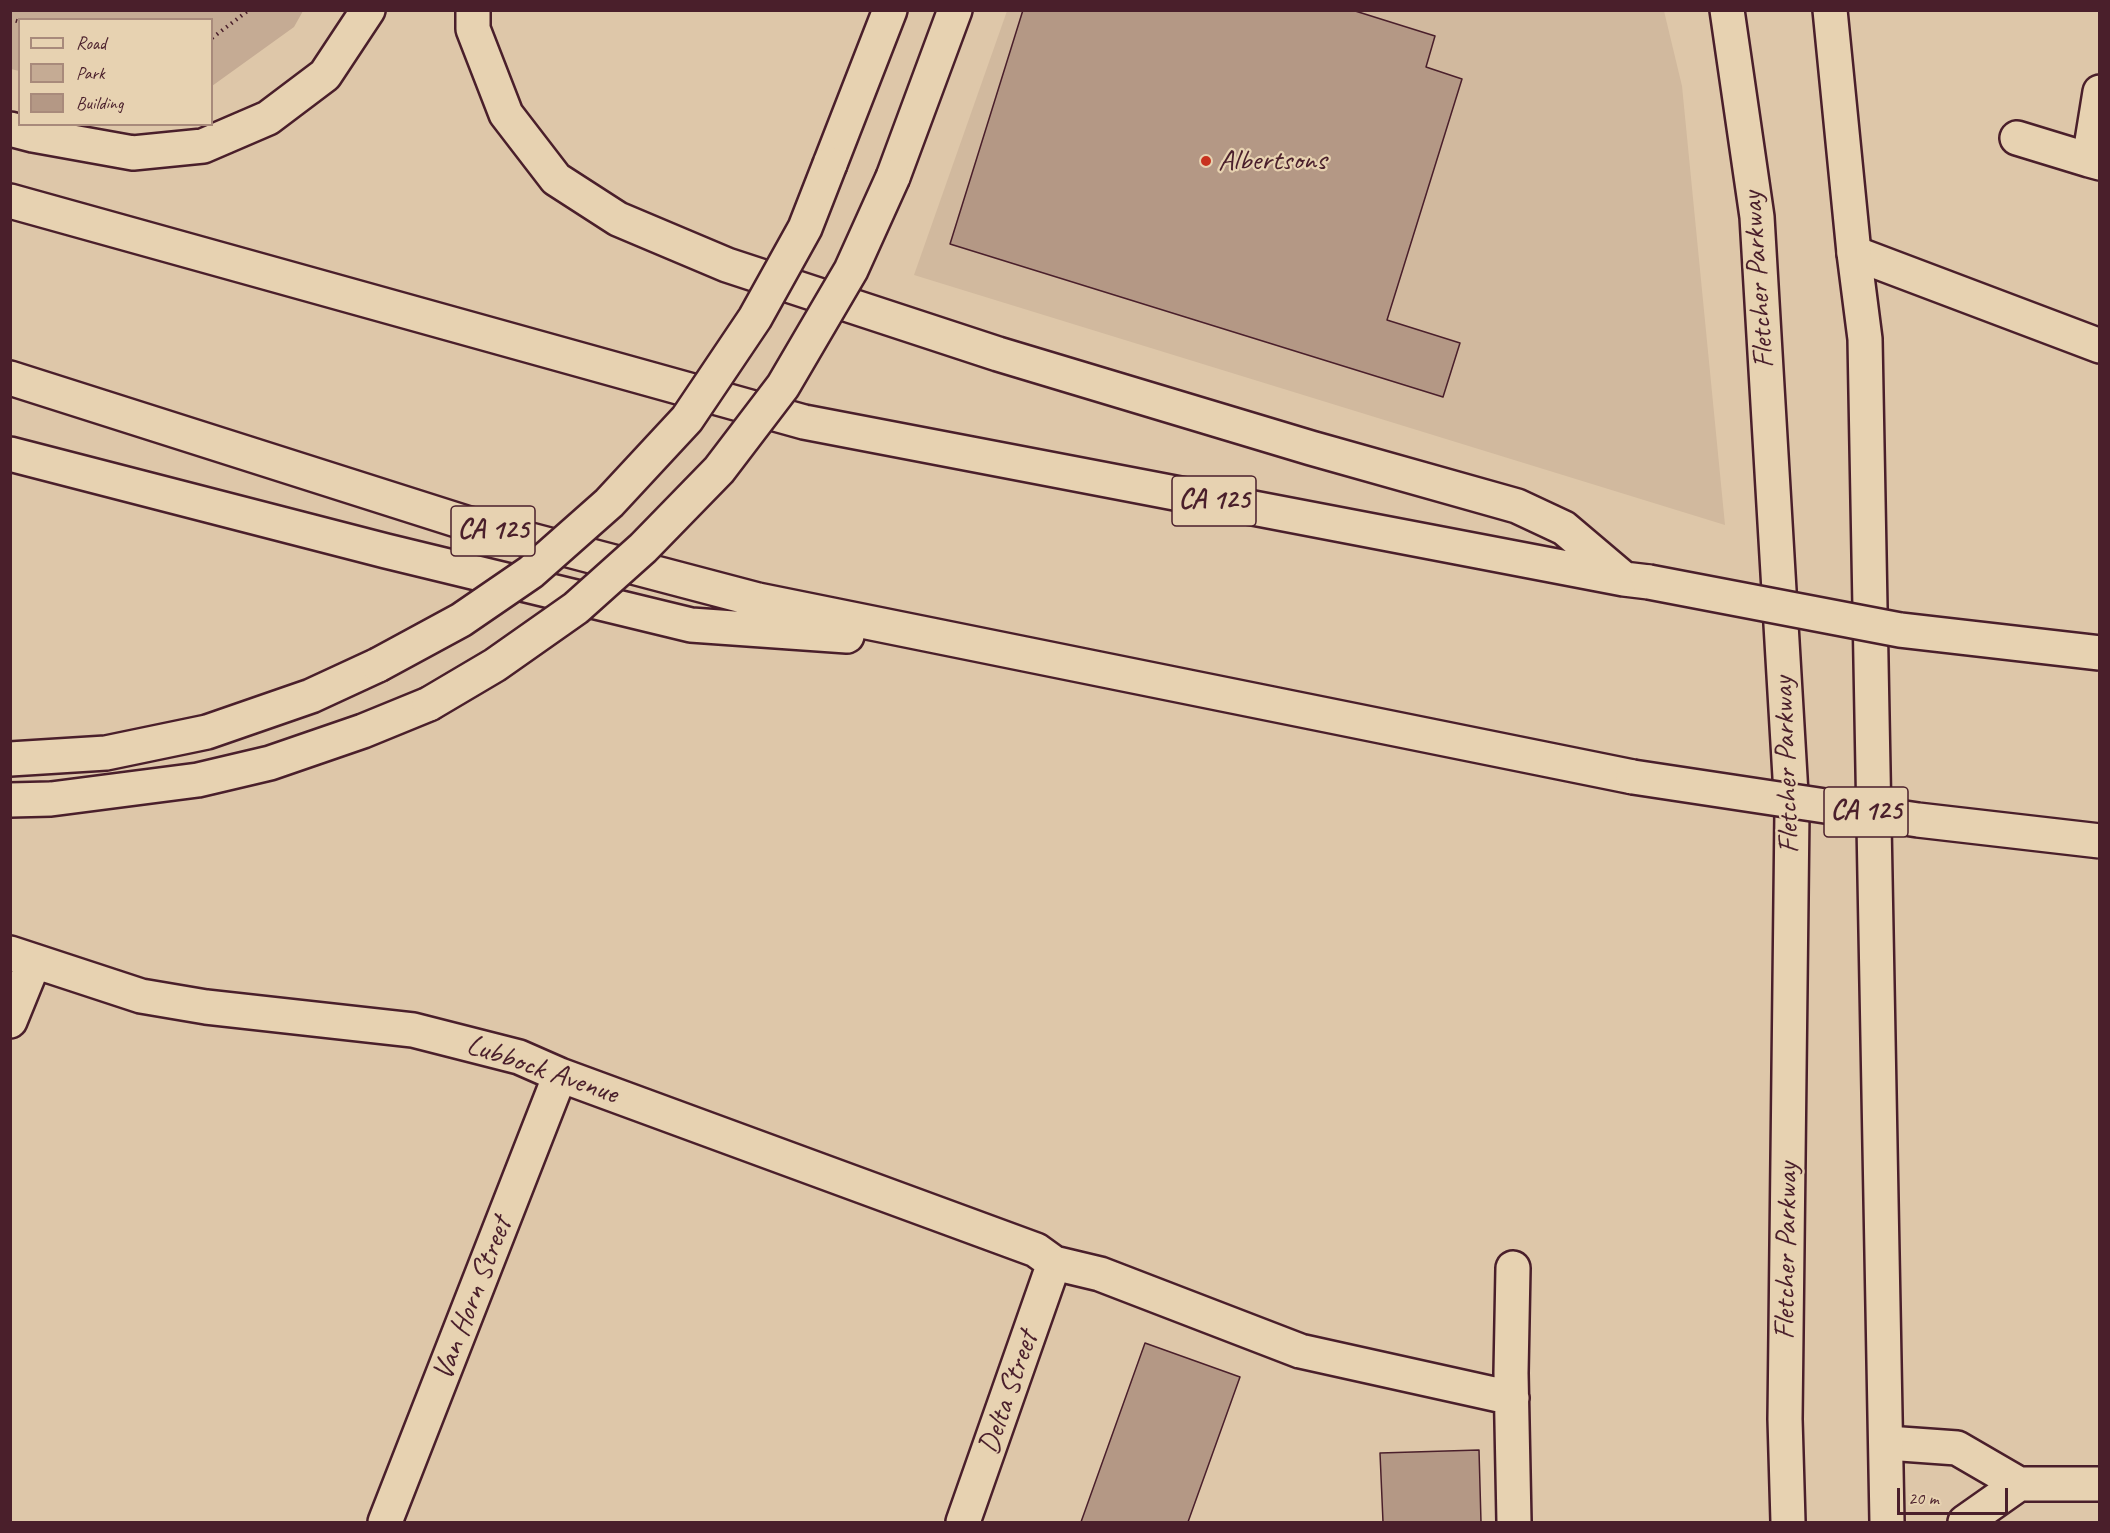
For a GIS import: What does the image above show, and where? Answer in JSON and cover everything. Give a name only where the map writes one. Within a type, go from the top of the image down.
[{"type":"main road","points":[[10,129],[133,153],[203,146],[268,118],[325,75],[368,10]]},
{"type":"main road","points":[[473,10],[473,30],[506,114],[556,179],[618,219],[728,265],[998,354],[1311,448],[1517,506],[1564,528],[1637,581]]},
{"type":"main road","points":[[10,759],[106,753],[207,732],[311,696],[378,665],[461,620],[531,572],[609,503],[687,419],[755,318],[804,228],[890,10]]},
{"type":"main road","points":[[10,800],[51,799],[198,780],[270,763],[363,731],[429,704],[495,665],[576,608],[642,548],[719,470],[783,386],[851,270],[892,177],[955,10]]},
{"type":"main road","name":"Fletcher Parkway","points":[[1727,10],[1757,216],[1792,811],[1785,1419],[1788,1522]]},
{"type":"main road","points":[[1830,10],[1854,253],[1865,339],[1887,1522]]},
{"type":"main road","points":[[2017,138],[2094,161],[2100,92]]},
{"type":"main road","name":"CA 125","points":[[10,201],[804,422],[1900,630],[2100,653]]},
{"type":"main road","points":[[1854,253],[2100,346]]},
{"type":"main road","name":"CA 125","points":[[10,378],[466,523],[758,600],[1633,777],[1918,820],[2100,841]]},
{"type":"main road","points":[[10,454],[386,551],[692,625],[986,646]]},
{"type":"main road","points":[[10,1021],[22,958]]},
{"type":"main road","name":"Lubbock Avenue","points":[[22,958],[141,996],[206,1007],[413,1029],[519,1057],[560,1075],[1013,1241],[1036,1250],[1054,1263],[1100,1274],[1300,1352],[1512,1398]]},
{"type":"main road","name":"Van Horn Street","points":[[385,1522],[560,1075]]},
{"type":"main road","name":"Delta Street","points":[[963,1522],[1054,1263]]},
{"type":"main road","points":[[1513,1268],[1514,1522]]},
{"type":"main road","points":[[1887,1443],[1957,1448],[2019,1484],[2100,1484]]},
{"type":"main road","points":[[1965,1522],[2019,1484]]},
{"type":"path","points":[[213,37],[249,10]]},
{"type":"shaded area","points":[[1007,11],[1664,11],[1682,86],[1725,525],[914,275]]},
{"type":"green space","points":[[11,10],[303,10],[294,27],[213,85],[213,18],[18,18],[18,71],[11,69]]},
{"type":"building","name":"Albertsons","points":[[1023,10],[1352,10],[1435,36],[1426,67],[1462,79],[1387,320],[1460,343],[1443,397],[950,244]]},
{"type":"building","points":[[1145,1343],[1240,1377],[1188,1522],[1081,1522]]},
{"type":"building","points":[[1479,1450],[1481,1522],[1383,1522],[1380,1453]]},
{"type":"place","name":"Albertsons","points":[[1206,161]]}]
